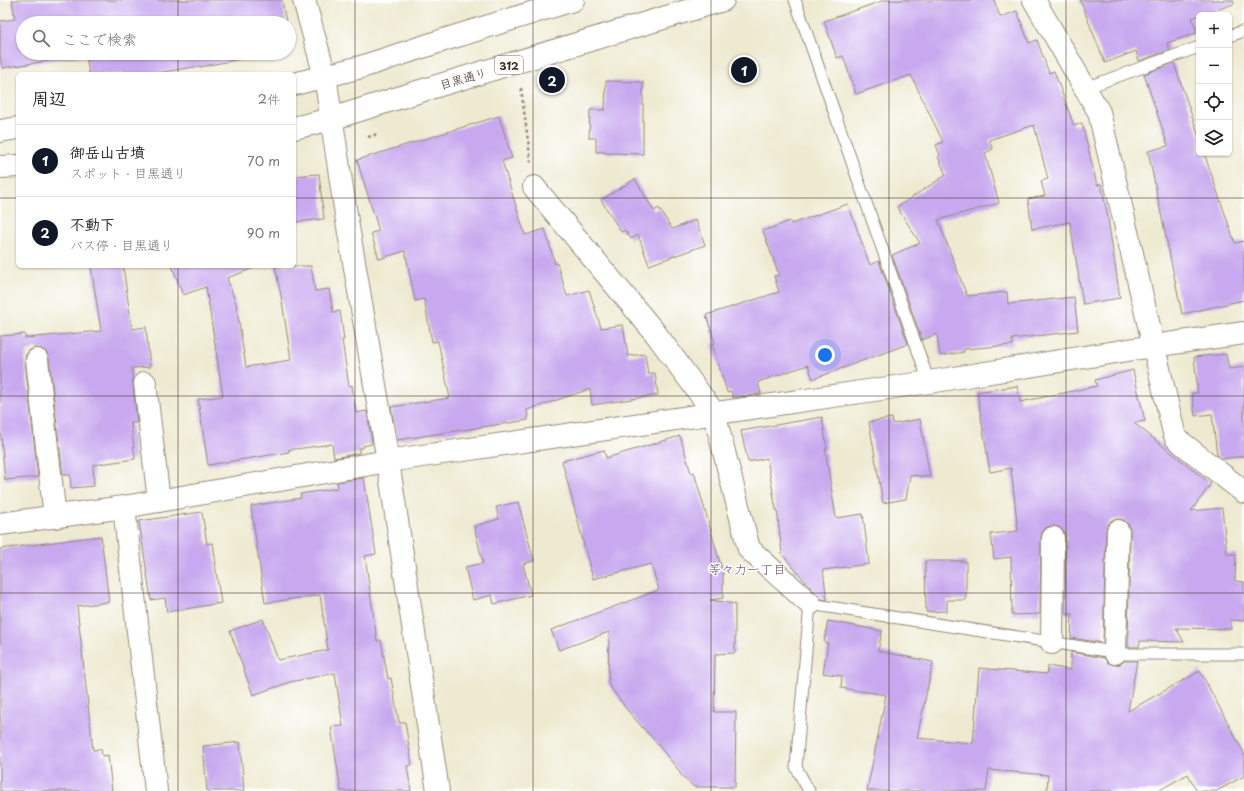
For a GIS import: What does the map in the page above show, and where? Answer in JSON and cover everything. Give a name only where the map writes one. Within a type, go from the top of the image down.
[{"type":"street","points":[[304,0],[325,76],[347,221],[388,461],[438,791]]},
{"type":"street","points":[[296,83],[361,67],[573,0]]},
{"type":"street","name":"目黒通り","points":[[296,128],[331,119],[723,0]]},
{"type":"street","points":[[1034,0],[1099,112],[1172,429],[1176,438],[1244,492]]},
{"type":"street","points":[[0,130],[16,128]]},
{"type":"street","points":[[0,167],[16,166]]},
{"type":"street","points":[[534,187],[656,334],[714,413],[749,549],[810,604]]},
{"type":"street","points":[[0,524],[124,507],[388,461],[929,382],[1244,333]]},
{"type":"street","points":[[37,360],[55,517]]},
{"type":"street","points":[[145,383],[159,500]]},
{"type":"street","points":[[124,507],[156,791]]},
{"type":"street","points":[[1114,653],[1118,531]]},
{"type":"street","points":[[1052,643],[1053,538]]},
{"type":"lane","points":[[795,0],[929,382]]},
{"type":"lane","points":[[1232,35],[1244,31]]},
{"type":"lane","points":[[1085,88],[1196,48]]},
{"type":"lane","points":[[809,791],[796,767],[810,604],[1114,653],[1244,654]]},
{"type":"path","points":[[517,62],[534,187]]},
{"type":"building","points":[[12,0],[282,0],[285,16],[16,16],[16,60],[54,60],[2,68],[0,56],[0,21],[15,19]]},
{"type":"building","points":[[885,0],[994,0],[1000,17],[1017,11],[1029,43],[1037,40],[1049,73],[1054,71],[1074,126],[1082,123],[1097,185],[1101,184],[1107,212],[1120,298],[1083,304],[1070,222],[1032,229],[1028,199],[1045,196],[1041,181],[1048,179],[1034,125],[989,140],[993,149],[985,153],[999,203],[938,220],[967,296],[1007,292],[1008,304],[1074,297],[1078,331],[1012,339],[1013,345],[964,349],[964,352],[940,356],[937,334],[922,340],[892,255],[920,243],[897,207],[946,175],[938,157],[940,155],[936,145],[943,142],[911,75],[856,94],[843,56],[837,58],[824,21]]},
{"type":"building","points":[[1080,0],[1233,0],[1234,4],[1210,12],[1196,12],[1196,17],[1192,18],[1196,33],[1167,43],[1170,50],[1139,61],[1136,51],[1105,63]]},
{"type":"building","points":[[87,60],[236,60],[163,72],[89,72]]},
{"type":"building","points":[[1174,63],[1196,128],[1196,156],[1205,156],[1235,243],[1244,241],[1244,300],[1182,314],[1148,151],[1168,146],[1144,74]]},
{"type":"building","points":[[606,81],[643,82],[643,154],[596,152],[596,138],[589,138],[590,110],[605,110]]},
{"type":"building","points":[[499,116],[512,158],[502,161],[525,235],[545,229],[555,264],[557,263],[567,296],[589,290],[601,328],[623,325],[628,356],[645,354],[648,374],[655,373],[658,395],[592,405],[590,389],[527,410],[528,420],[397,440],[391,407],[450,398],[438,341],[432,342],[424,299],[415,301],[405,251],[379,259],[371,233],[379,231],[357,160]]},
{"type":"building","points":[[319,174],[324,219],[296,222],[296,176]]},
{"type":"building","points":[[635,179],[654,211],[659,208],[672,229],[696,220],[705,245],[649,265],[638,235],[631,239],[625,230],[621,232],[601,200]]},
{"type":"building","points":[[848,204],[870,265],[879,261],[908,344],[813,379],[808,365],[758,382],[761,394],[733,398],[731,391],[727,392],[712,344],[715,343],[706,315],[779,292],[774,276],[779,275],[763,231],[790,221],[791,224]]},
{"type":"building","points":[[311,266],[315,291],[329,289],[333,312],[340,311],[344,340],[342,340],[349,386],[352,385],[356,413],[367,411],[372,444],[359,448],[359,453],[334,458],[332,444],[288,450],[289,452],[208,465],[198,399],[223,396],[206,287],[183,295],[173,268],[254,268],[227,278],[236,304],[246,367],[291,360],[275,268]]},
{"type":"building","points":[[91,268],[123,268],[132,329],[146,327],[150,367],[132,368],[137,423],[131,423],[135,459],[93,465],[94,486],[71,488],[70,475],[63,475],[49,359],[47,353],[42,349],[35,348],[30,350],[26,355],[25,361],[38,477],[5,480],[0,427],[0,336],[25,334],[25,338],[101,331]]},
{"type":"building","points":[[1226,354],[1229,369],[1244,367],[1244,456],[1222,459],[1217,455],[1212,414],[1195,416],[1192,393],[1198,393],[1194,357]]},
{"type":"building","points":[[1133,370],[1145,421],[1134,423],[1211,484],[1191,511],[1222,508],[1227,554],[1236,554],[1235,581],[1244,582],[1244,621],[1231,620],[1231,629],[1176,628],[1184,642],[1140,641],[1139,647],[1128,647],[1130,531],[1129,525],[1124,520],[1112,520],[1107,525],[1103,643],[1071,638],[1072,614],[1065,614],[1066,538],[1064,532],[1059,527],[1047,527],[1042,532],[1040,614],[1012,615],[1011,557],[994,559],[991,534],[1018,531],[1011,468],[990,472],[977,392],[1017,386],[1020,402],[1097,386],[1095,380]]},
{"type":"building","points":[[822,417],[827,449],[825,449],[836,518],[863,514],[869,564],[823,570],[827,600],[821,599],[782,554],[777,509],[776,510],[767,458],[748,462],[741,431]]},
{"type":"building","points":[[892,418],[893,424],[920,419],[930,477],[910,475],[906,499],[883,503],[869,422]]},
{"type":"building","points":[[680,436],[691,473],[694,472],[723,573],[723,598],[710,600],[735,604],[735,653],[715,654],[714,712],[736,712],[735,787],[694,787],[680,774],[680,772],[650,735],[628,711],[608,684],[609,632],[559,650],[551,630],[659,590],[651,564],[593,579],[562,461],[604,450],[606,458]]},
{"type":"building","points":[[364,478],[376,554],[365,556],[377,641],[381,640],[388,679],[391,678],[399,723],[405,722],[412,765],[407,766],[411,791],[341,791],[331,727],[343,726],[335,673],[290,682],[253,695],[230,631],[263,619],[278,660],[328,650],[320,595],[265,603],[251,506],[301,498],[300,494],[338,488],[337,482]]},
{"type":"building","points":[[518,502],[534,561],[523,564],[531,595],[494,604],[492,595],[473,600],[465,567],[483,563],[474,526],[499,519],[496,507]]},
{"type":"building","points":[[202,512],[207,544],[213,543],[221,603],[167,612],[165,598],[151,600],[139,521]]},
{"type":"building","points":[[101,536],[109,602],[77,606],[93,750],[101,749],[102,756],[108,755],[112,791],[0,791],[0,549]]},
{"type":"building","points":[[925,561],[966,561],[966,600],[947,600],[947,611],[926,612]]},
{"type":"building","points":[[828,621],[882,631],[878,651],[933,662],[917,738],[973,743],[979,668],[1047,674],[1048,666],[1071,670],[1071,652],[1104,658],[1108,663],[1114,665],[1121,664],[1124,661],[1137,661],[1128,711],[1200,671],[1244,753],[1244,776],[1217,791],[1197,791],[1188,774],[1158,791],[1062,791],[1047,790],[1048,775],[989,770],[986,791],[867,791],[886,695],[841,688],[842,676],[823,673],[828,643],[824,642]]},
{"type":"building","points":[[240,742],[244,791],[207,791],[203,746]]},
{"type":"place","name":"御岳山古墳","points":[[744,70]]},
{"type":"place","name":"不動下","points":[[552,80]]},
{"type":"district","name":"等々力一丁目","points":[[747,568]]}]
